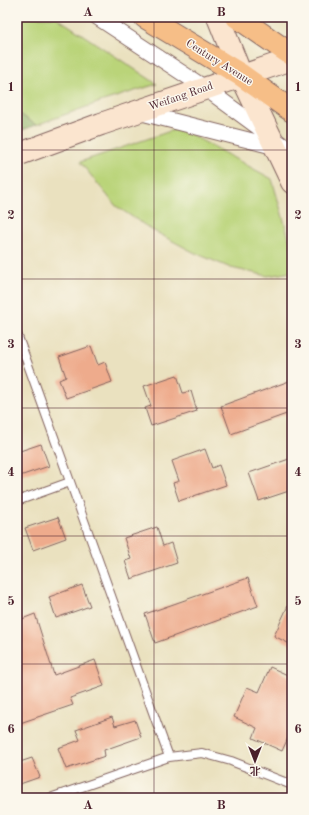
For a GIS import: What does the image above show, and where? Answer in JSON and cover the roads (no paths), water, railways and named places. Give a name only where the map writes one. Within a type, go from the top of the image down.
[{"type":"main road","name":"Century Avenue","points":[[145,17],[241,75],[292,111]]},
{"type":"main road","points":[[237,17],[292,55]]},
{"type":"street","points":[[97,17],[205,88],[282,147]]},
{"type":"street","points":[[218,17],[241,75],[282,147],[292,182]]},
{"type":"street","name":"Weifang Road","points":[[17,155],[137,111],[292,59]]},
{"type":"street","name":"Weifang Road","points":[[137,111],[282,147]]},
{"type":"lane","points":[[17,334],[169,757]]},
{"type":"lane","points":[[17,501],[70,482]]},
{"type":"lane","points":[[50,798],[169,757],[202,754],[231,761],[292,784]]}]
